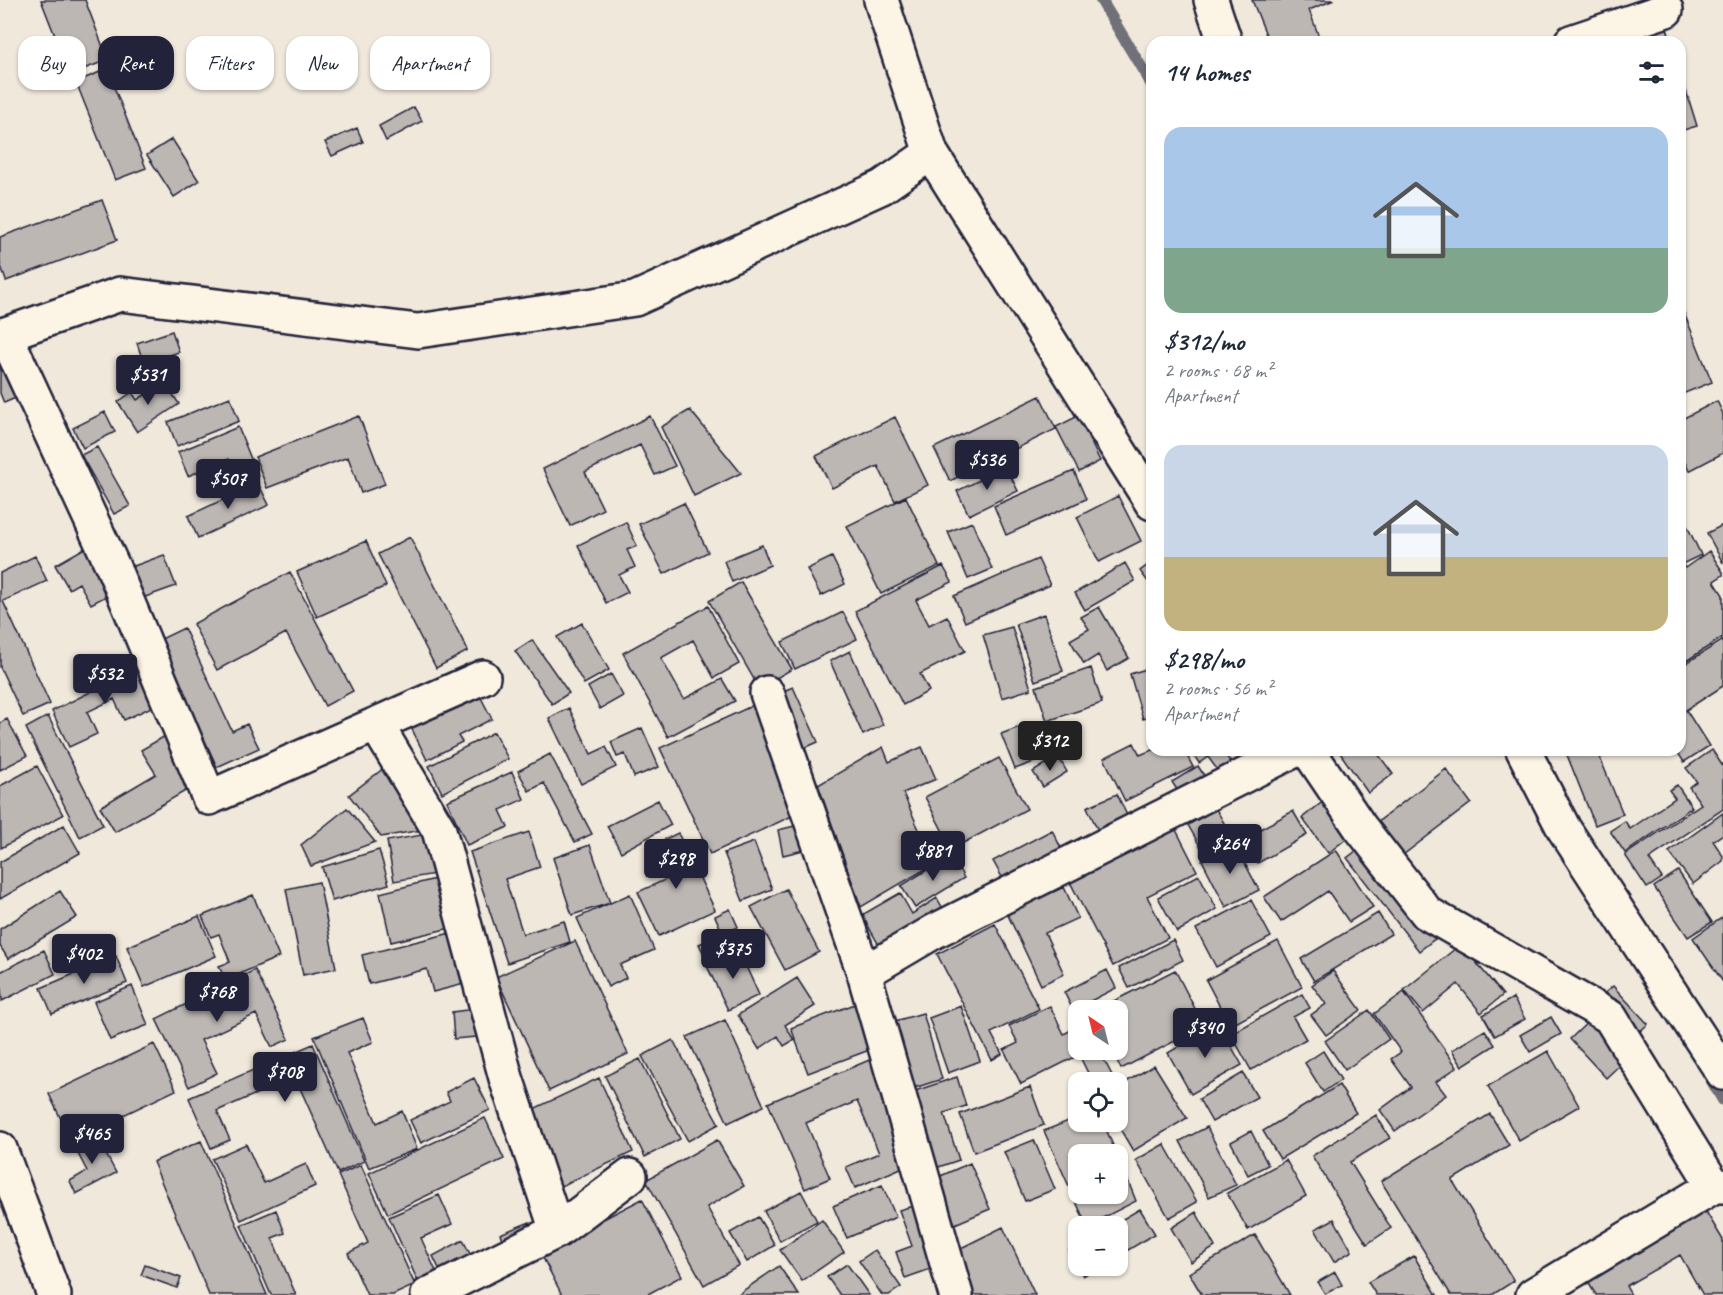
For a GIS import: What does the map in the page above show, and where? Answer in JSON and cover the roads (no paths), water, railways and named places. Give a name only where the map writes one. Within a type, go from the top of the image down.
[{"type":"main road","points":[[881,0],[931,153],[1146,493]]},
{"type":"main road","points":[[1211,0],[1223,36]]},
{"type":"main road","points":[[1589,36],[1666,10]]},
{"type":"main road","points":[[483,677],[209,798],[113,567],[3,335],[120,294],[418,331],[635,299],[882,188],[931,153]]},
{"type":"main road","points":[[767,693],[864,973],[956,1295]]},
{"type":"main road","points":[[376,724],[439,830],[506,1078],[556,1231]]},
{"type":"main road","points":[[864,973],[935,931],[1283,756]]},
{"type":"main road","points":[[1312,756],[1360,827],[1427,913],[1610,1017],[1719,1186],[1533,1295]]},
{"type":"main road","points":[[1526,756],[1564,829],[1723,1073]]},
{"type":"main road","points":[[0,1149],[54,1295]]},
{"type":"main road","points":[[428,1295],[556,1231],[630,1176]]},
{"type":"waterway","points":[[1101,0],[1146,75]]},
{"type":"waterway","points":[[1708,1074],[1723,1100]]}]
